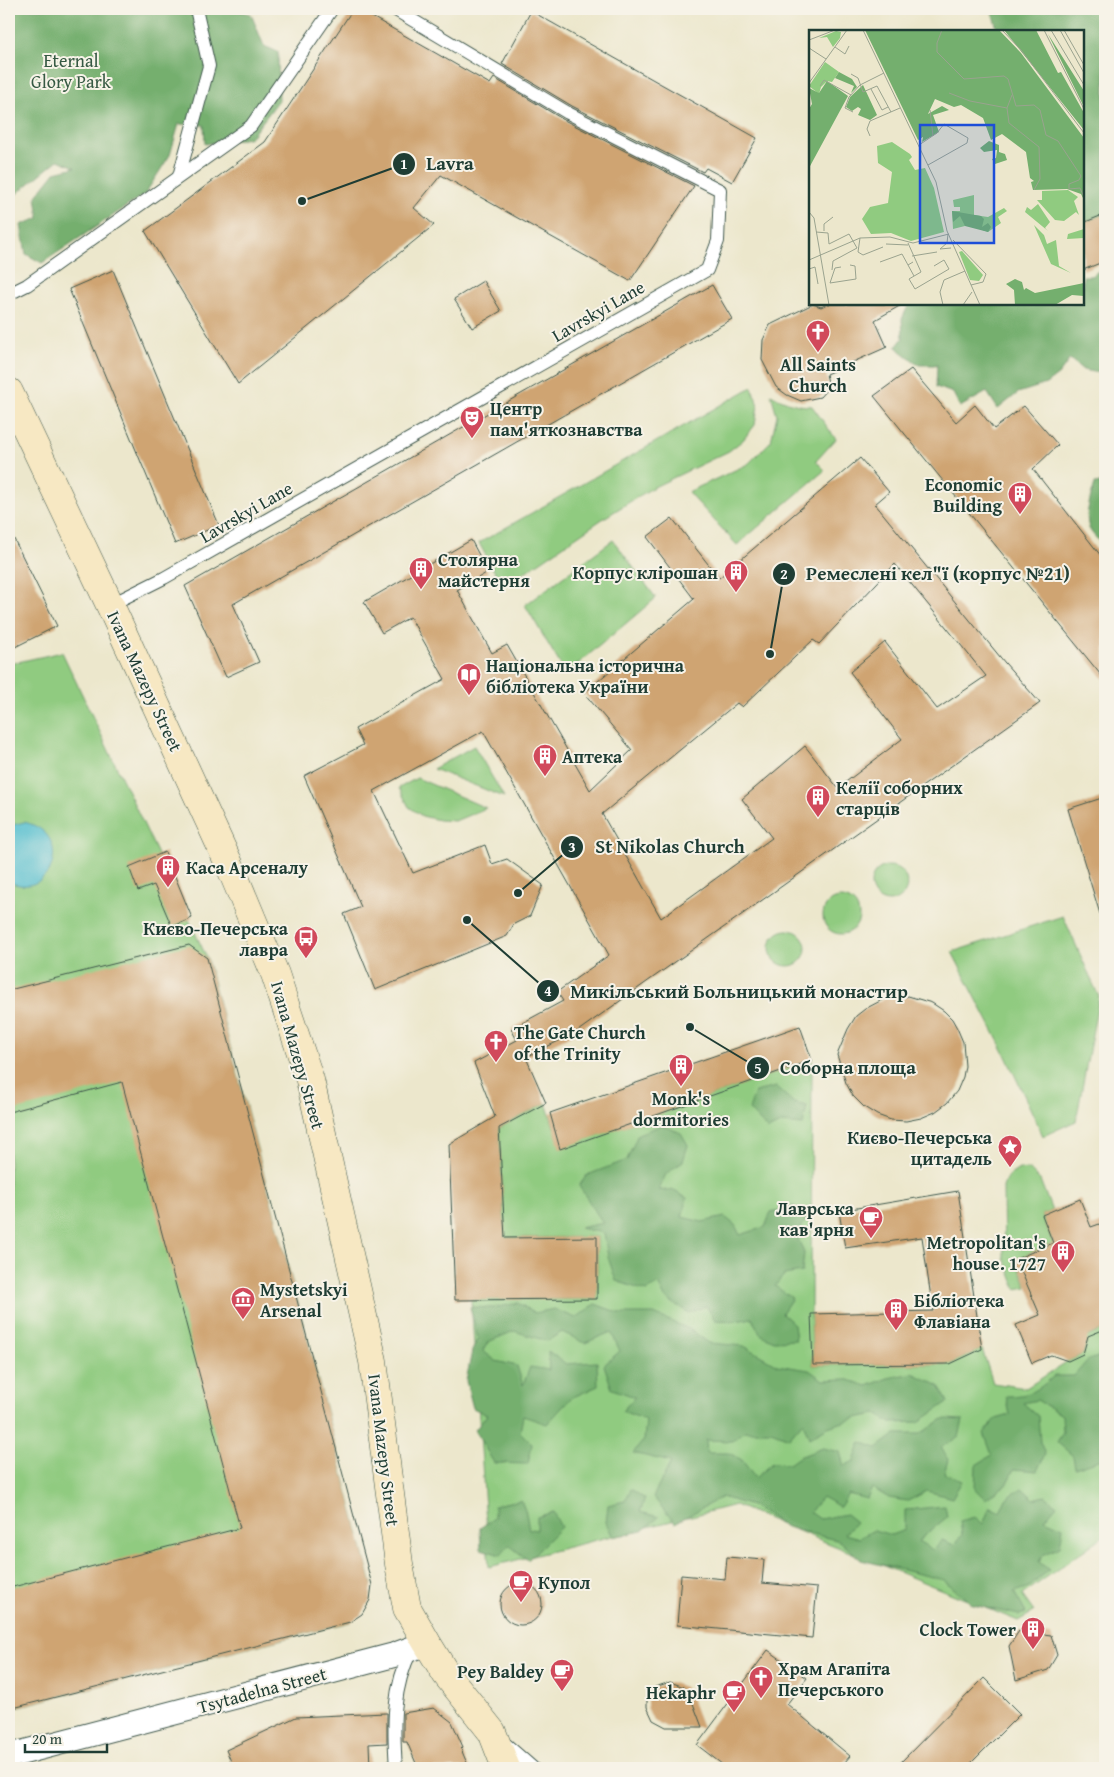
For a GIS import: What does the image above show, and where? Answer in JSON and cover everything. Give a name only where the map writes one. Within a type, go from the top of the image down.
[{"type":"main road","name":"Ivana Mazepy Street","points":[[9,392],[110,605],[230,866],[274,974],[310,1080],[373,1361],[398,1564],[407,1608],[420,1646],[446,1674],[492,1732],[506,1768]]},
{"type":"street","name":"Tsytadelna Street","points":[[9,1756],[394,1655],[420,1646]]},
{"type":"lane","points":[[180,176],[209,66],[196,9]]},
{"type":"lane","points":[[9,294],[27,285],[251,126],[332,9]]},
{"type":"lane","name":"Lavrskyi Lane","points":[[110,605],[164,578],[707,270],[718,241],[720,190],[568,113],[394,9]]},
{"type":"lane","points":[[396,1768],[393,1733],[396,1694],[404,1664],[420,1646]]},
{"type":"lane","points":[[492,1732],[533,1768]]},
{"type":"green space","name":"Eternal Glory Park","points":[[9,9],[232,9],[251,14],[264,46],[278,52],[279,100],[250,138],[205,144],[204,125],[179,124],[170,155],[145,194],[42,263],[26,254],[21,225],[39,218],[36,196],[55,172],[75,167],[58,160],[9,200]]},
{"type":"green space","points":[[991,9],[1105,9],[1105,214],[1084,223],[1084,30],[998,30]]},
{"type":"green space","points":[[1105,267],[1105,374],[1083,370],[1070,359],[1059,374],[1046,384],[1018,393],[998,409],[987,392],[960,407],[953,393],[936,387],[937,365],[919,365],[896,347],[903,338],[902,319],[909,305],[1084,305],[1084,276],[1091,276]]},
{"type":"green space","points":[[752,387],[758,405],[755,425],[743,440],[729,451],[652,488],[604,518],[503,587],[479,543]]},
{"type":"green space","points":[[771,394],[791,403],[812,406],[836,439],[816,461],[825,470],[737,545],[688,492],[748,464],[771,441],[777,415]]},
{"type":"green space","points":[[1105,482],[1105,547],[1090,531],[1087,517],[1095,484]]},
{"type":"green space","points":[[613,540],[656,598],[566,674],[525,605]]},
{"type":"green space","points":[[62,652],[207,958],[372,1585],[350,1622],[9,1709],[9,664]]},
{"type":"green space","points":[[474,746],[504,797],[433,769]]},
{"type":"green space","points":[[417,778],[486,808],[455,821],[422,816],[409,807],[399,788]]},
{"type":"green space","points":[[889,866],[896,867],[902,871],[906,877],[906,891],[902,897],[896,901],[889,902],[882,901],[876,897],[872,891],[871,884],[872,877],[876,871],[882,867]]},
{"type":"green space","points":[[841,898],[848,899],[854,903],[858,909],[858,923],[854,929],[848,933],[841,934],[834,933],[828,929],[824,923],[823,916],[824,909],[828,903],[834,899]]},
{"type":"green space","points":[[1063,916],[1099,997],[1076,1121],[1043,1136],[1004,1052],[952,952]]},
{"type":"green space","points":[[788,930],[795,931],[801,935],[805,941],[805,955],[801,961],[795,965],[788,966],[781,965],[775,961],[771,955],[770,948],[771,941],[775,935],[781,931]]},
{"type":"green space","points":[[812,1060],[811,1314],[813,1365],[950,1364],[982,1349],[993,1383],[1026,1388],[1068,1361],[1083,1354],[1086,1344],[1084,1338],[1105,1329],[1105,1535],[1022,1595],[1034,1612],[1018,1621],[735,1505],[489,1567],[471,1300],[597,1299],[597,1237],[505,1238],[499,1128],[546,1103],[561,1148]]},
{"type":"green space","points":[[776,1087],[794,1103],[807,1106],[803,1125],[782,1123],[768,1130],[749,1110],[755,1092]]},
{"type":"green space","points":[[662,1125],[681,1133],[688,1145],[683,1161],[666,1174],[659,1190],[672,1190],[687,1198],[682,1217],[702,1222],[725,1217],[735,1225],[740,1235],[765,1227],[771,1212],[794,1206],[806,1219],[797,1236],[804,1253],[802,1272],[784,1275],[775,1286],[792,1298],[782,1313],[794,1324],[796,1340],[774,1341],[760,1334],[752,1318],[736,1321],[715,1320],[706,1306],[689,1313],[665,1298],[658,1284],[646,1291],[616,1281],[608,1257],[604,1233],[579,1228],[603,1223],[579,1186],[587,1175],[627,1160],[638,1134]]},
{"type":"green space","points":[[1019,1169],[1030,1170],[1040,1180],[1052,1211],[1042,1215],[1053,1243],[1016,1259],[1027,1287],[1016,1289],[1004,1258],[1003,1187],[1007,1177]]},
{"type":"green space","points":[[518,1303],[535,1313],[554,1309],[576,1318],[595,1304],[622,1314],[654,1314],[689,1329],[709,1343],[744,1346],[777,1365],[809,1370],[823,1380],[846,1379],[867,1386],[888,1378],[913,1373],[939,1386],[948,1402],[919,1422],[891,1423],[876,1414],[828,1427],[809,1438],[803,1422],[789,1438],[771,1431],[745,1431],[732,1441],[706,1440],[707,1453],[729,1453],[742,1460],[755,1478],[772,1463],[789,1464],[799,1457],[823,1448],[840,1452],[844,1466],[854,1461],[861,1442],[877,1448],[896,1434],[920,1434],[943,1419],[963,1420],[959,1437],[941,1447],[948,1460],[944,1473],[962,1481],[952,1498],[927,1491],[908,1501],[889,1498],[872,1488],[867,1499],[848,1494],[840,1507],[822,1497],[810,1512],[820,1519],[846,1514],[856,1522],[845,1534],[859,1538],[874,1530],[891,1535],[905,1530],[905,1510],[945,1506],[947,1517],[918,1541],[933,1550],[942,1540],[954,1545],[962,1535],[960,1521],[975,1517],[983,1524],[990,1507],[1000,1512],[1006,1499],[1022,1488],[1034,1499],[1045,1496],[1057,1505],[1045,1519],[1063,1527],[1060,1547],[1043,1555],[1039,1562],[1049,1570],[1029,1587],[1014,1592],[1026,1613],[1019,1615],[973,1605],[944,1580],[861,1560],[840,1541],[786,1527],[755,1507],[722,1497],[675,1523],[653,1497],[671,1462],[633,1453],[644,1440],[646,1420],[622,1411],[635,1397],[612,1389],[604,1365],[620,1351],[611,1332],[585,1343],[562,1332],[547,1341],[514,1331],[488,1342],[483,1351],[496,1361],[517,1366],[523,1385],[530,1367],[549,1370],[548,1351],[566,1364],[597,1362],[598,1386],[571,1398],[547,1424],[523,1416],[520,1432],[532,1444],[528,1464],[494,1463],[475,1430],[487,1415],[473,1408],[466,1381],[472,1351],[478,1338],[470,1307],[493,1308]]},
{"type":"green space","points":[[1105,1355],[1105,1458],[1075,1468],[1073,1456],[1057,1442],[1063,1432],[1062,1415],[1037,1400],[1023,1403],[1038,1416],[1040,1442],[1045,1454],[1037,1471],[1014,1469],[1006,1485],[985,1499],[975,1489],[976,1465],[992,1455],[984,1433],[996,1419],[1010,1415],[1006,1396],[1033,1392],[1054,1376],[1074,1376],[1088,1360]]},
{"type":"green space","points":[[631,1489],[645,1499],[640,1512],[659,1517],[642,1531],[613,1537],[606,1523],[608,1505],[625,1501]]},
{"type":"green space","points":[[521,1500],[529,1529],[537,1530],[537,1517],[553,1512],[561,1527],[528,1560],[509,1545],[501,1555],[481,1549],[480,1528],[494,1518],[494,1505]]},
{"type":"water","points":[[24,822],[40,829],[50,839],[53,851],[52,864],[46,875],[37,882],[24,885],[9,882],[9,826]]},
{"type":"building","points":[[353,9],[358,9],[490,84],[494,78],[564,120],[694,186],[630,281],[441,175],[414,208],[434,225],[238,384],[145,231],[265,142]]},
{"type":"building","points":[[531,11],[757,138],[732,182],[706,168],[703,172],[572,106],[502,64]]},
{"type":"building","points":[[1105,214],[1105,261],[1084,270],[1084,223]]},
{"type":"building","points":[[113,270],[219,525],[175,544],[69,289]]},
{"type":"building","points":[[483,281],[501,311],[472,328],[454,299]]},
{"type":"building","points":[[712,285],[732,319],[233,604],[259,662],[226,677],[185,586]]},
{"type":"building","name":"All Saints Church","points":[[811,305],[821,307],[825,305],[901,305],[875,320],[887,347],[826,374],[829,387],[820,397],[801,401],[787,395],[776,387],[762,360],[763,340],[770,325]]},
{"type":"building","name":"Economic Building","points":[[911,369],[956,422],[975,405],[994,429],[1024,406],[1058,445],[1033,469],[1105,561],[1105,680],[874,396]]},
{"type":"building","points":[[860,458],[889,492],[875,504],[1040,703],[575,1033],[526,1057],[524,1053],[546,1103],[499,1128],[505,1238],[597,1237],[597,1299],[455,1300],[449,1144],[495,1117],[474,1063],[517,1040],[511,1029],[563,1001],[557,992],[609,955],[483,731],[374,791],[413,873],[485,845],[492,864],[507,859],[543,885],[530,916],[514,924],[507,936],[375,990],[344,914],[361,907],[304,776],[363,745],[355,729],[445,679],[410,617],[382,633],[364,602],[471,540],[488,572],[457,590],[492,653],[507,645],[590,790],[632,750],[584,693],[694,599],[647,537],[672,518],[719,578]],"holes":[[[895,564],[986,676],[937,709],[885,642],[850,672],[902,739],[838,788],[805,746],[742,799],[772,838],[661,918],[602,814],[737,703],[742,707],[813,640],[819,644]]]},
{"type":"building","points":[[9,529],[57,626],[9,650]]},
{"type":"building","points":[[1105,797],[1105,913],[1100,914],[1068,809]]},
{"type":"building","name":"Каса Арсеналу","points":[[165,852],[192,918],[172,927],[154,885],[138,891],[129,867]]},
{"type":"building","name":"Mystetskyi Arsenal","points":[[189,945],[207,958],[372,1585],[370,1600],[362,1614],[350,1622],[9,1709],[9,1588],[240,1528],[122,1082],[9,1112],[9,990]]},
{"type":"building","points":[[908,996],[932,1003],[952,1019],[963,1042],[965,1066],[957,1091],[947,1103],[935,1112],[921,1118],[906,1121],[891,1120],[877,1115],[864,1107],[853,1096],[846,1083],[837,1055],[856,1016],[884,999]]},
{"type":"building","name":"Monk's dormitories","points":[[800,1026],[812,1060],[560,1149],[550,1113]]},
{"type":"building","points":[[958,1191],[982,1349],[950,1364],[813,1365],[811,1314],[933,1311],[922,1237],[845,1248],[839,1211]]},
{"type":"building","name":"Metropolitan's house. 1727","points":[[1080,1199],[1091,1227],[1105,1222],[1105,1329],[1088,1336],[1083,1354],[1068,1361],[1051,1355],[1032,1363],[1016,1325],[1040,1315],[1016,1259],[1053,1243],[1042,1215]]},
{"type":"building","points":[[727,1557],[764,1560],[762,1583],[817,1588],[812,1638],[677,1625],[681,1575],[725,1579]]},
{"type":"building","name":"Купол","points":[[517,1583],[525,1583],[536,1589],[542,1604],[536,1619],[525,1625],[517,1625],[506,1619],[500,1608],[500,1600],[506,1589]]},
{"type":"building","name":"Clock Tower","points":[[1019,1631],[1051,1635],[1057,1655],[1048,1670],[1016,1680],[1009,1646]]},
{"type":"building","name":"Храм Агапіта Печерського","points":[[768,1650],[807,1678],[787,1704],[850,1756],[840,1768],[727,1768],[697,1745]]},
{"type":"building","name":"Храм Агапіта Печерського","points":[[984,1678],[1020,1714],[966,1768],[895,1768]]},
{"type":"building","points":[[670,1682],[684,1687],[689,1693],[702,1727],[666,1727],[653,1720],[647,1707],[650,1693],[655,1687]]},
{"type":"building","points":[[434,1708],[452,1722],[463,1747],[461,1749],[469,1768],[418,1768],[407,1742],[403,1742],[403,1713]]},
{"type":"building","points":[[387,1713],[387,1743],[369,1744],[370,1767],[234,1768],[226,1750],[296,1717]]},
{"type":"place","name":"Lavra","points":[[302,201]]},
{"type":"place","name":"All Saints Church","points":[[818,353]]},
{"type":"place","name":"Центр пам'яткознавства","points":[[472,439]]},
{"type":"place","name":"Economic Building","points":[[1020,515]]},
{"type":"place","name":"Столярна майстерня","points":[[421,590]]},
{"type":"place","name":"Корпус клірошан","points":[[736,593]]},
{"type":"place","name":"Ремеслені кел\"ї (корпус №21)","points":[[770,654]]},
{"type":"place","name":"Національна історична бібліотека України","points":[[469,696]]},
{"type":"place","name":"Аптека","points":[[545,777]]},
{"type":"place","name":"Келії соборних старців","points":[[818,818]]},
{"type":"place","name":"Каса Арсеналу","points":[[168,888]]},
{"type":"place","name":"St Nikolas Church","points":[[518,893]]},
{"type":"place","name":"Микільський Больницький монастир","points":[[467,920]]},
{"type":"place","name":"Києво-Печерська лавра","points":[[306,959]]},
{"type":"place","name":"Соборна площа","points":[[690,1027]]},
{"type":"place","name":"The Gate Church of the Trinity","points":[[496,1063]]},
{"type":"place","name":"Monk's dormitories","points":[[681,1087]]},
{"type":"place","name":"Києво-Печерська цитадель","points":[[1010,1168]]},
{"type":"place","name":"Лаврська кав'ярня","points":[[871,1239]]},
{"type":"place","name":"Metropolitan's house. 1727","points":[[1063,1273]]},
{"type":"place","name":"Mystetskyi Arsenal","points":[[243,1320]]},
{"type":"place","name":"Бібліотека Флавіана","points":[[896,1331]]},
{"type":"place","name":"Купол","points":[[521,1603]]},
{"type":"place","name":"Clock Tower","points":[[1033,1650]]},
{"type":"place","name":"Pey Baldey","points":[[562,1692]]},
{"type":"place","name":"Храм Агапіта Печерського","points":[[761,1699]]},
{"type":"place","name":"Hekaphr","points":[[734,1713]]}]
